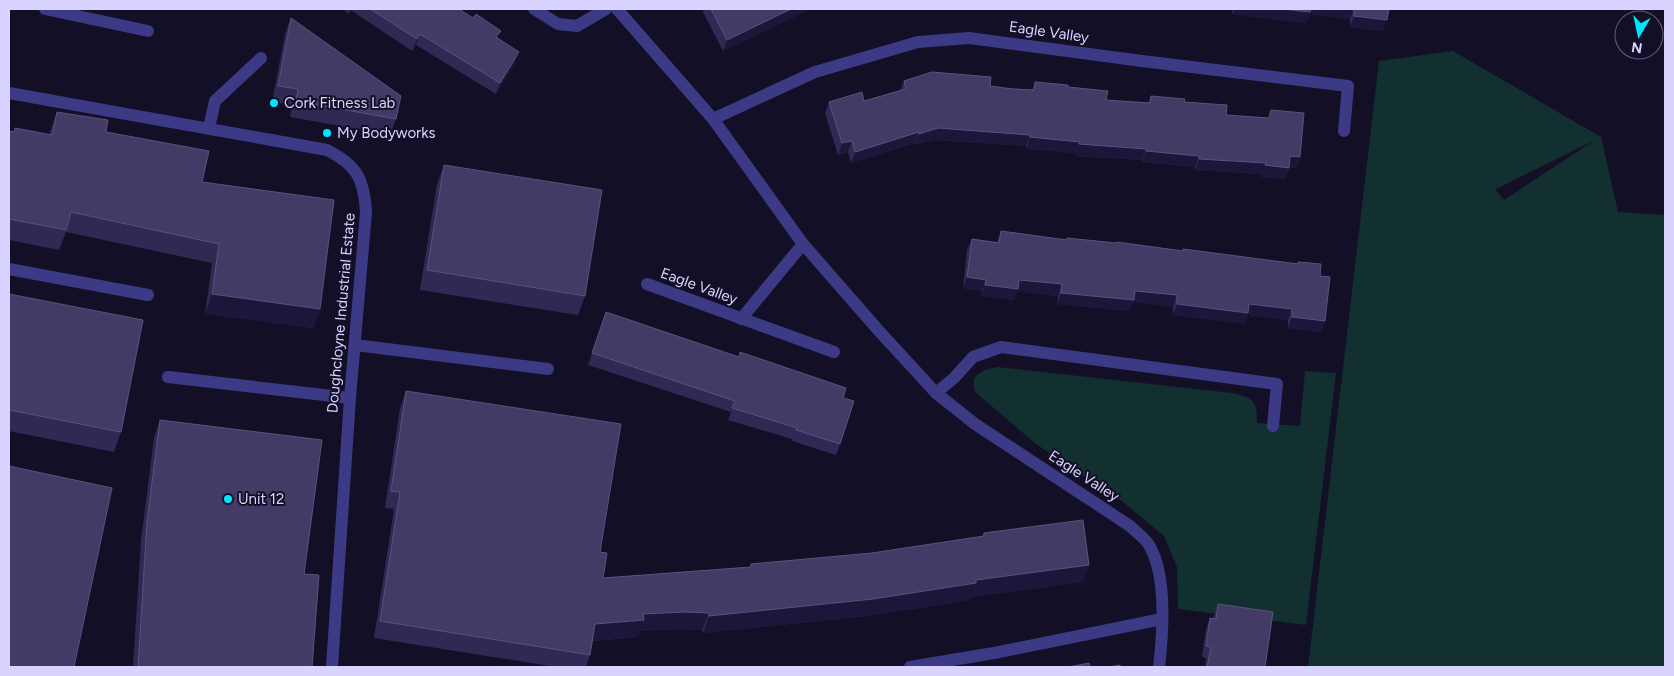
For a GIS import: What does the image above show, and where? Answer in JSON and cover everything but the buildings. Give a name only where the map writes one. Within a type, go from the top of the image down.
[{"type":"street","points":[[45,9],[148,31]]},
{"type":"street","points":[[534,9],[558,24],[577,26],[606,9]]},
{"type":"street","name":"Eagle Valley","points":[[617,9],[713,119],[803,244],[936,393],[975,424],[1130,526],[1148,543],[1157,560],[1160,576],[1162,619],[1159,667]]},
{"type":"street","name":"Eagle Valley","points":[[713,119],[816,72],[918,42],[969,38],[1152,63],[1348,86],[1344,131]]},
{"type":"street","points":[[209,128],[215,101],[261,58]]},
{"type":"street","name":"Doughcloyne Industrial Estate","points":[[9,93],[327,150],[345,159],[361,181],[365,195],[366,212],[350,398],[332,667]]},
{"type":"street","name":"Eagle Valley","points":[[741,318],[803,244]]},
{"type":"street","points":[[9,269],[148,296]]},
{"type":"street","name":"Eagle Valley","points":[[647,284],[834,352]]},
{"type":"street","points":[[355,345],[548,368]]},
{"type":"street","points":[[936,393],[954,378],[973,357],[1001,346],[1277,384],[1273,426]]},
{"type":"street","points":[[168,377],[350,398]]},
{"type":"street","points":[[910,667],[994,653],[1162,619]]},
{"type":"green space","points":[[1453,51],[1601,137],[1618,212],[1665,215],[1665,667],[1308,667],[1379,61]],"holes":[[[1595,140],[1504,200],[1496,189]]]},
{"type":"green space","points":[[997,367],[1232,393],[1250,399],[1253,402],[1257,423],[1300,426],[1305,371],[1336,373],[1306,625],[1178,609],[1177,567],[1164,536],[1122,501],[1035,443],[976,393],[974,382],[978,374]]},
{"type":"place","name":"Cork Fitness Lab","points":[[274,103]]},
{"type":"place","name":"My Bodyworks","points":[[327,133]]},
{"type":"place","name":"Unit 12","points":[[228,499]]}]
